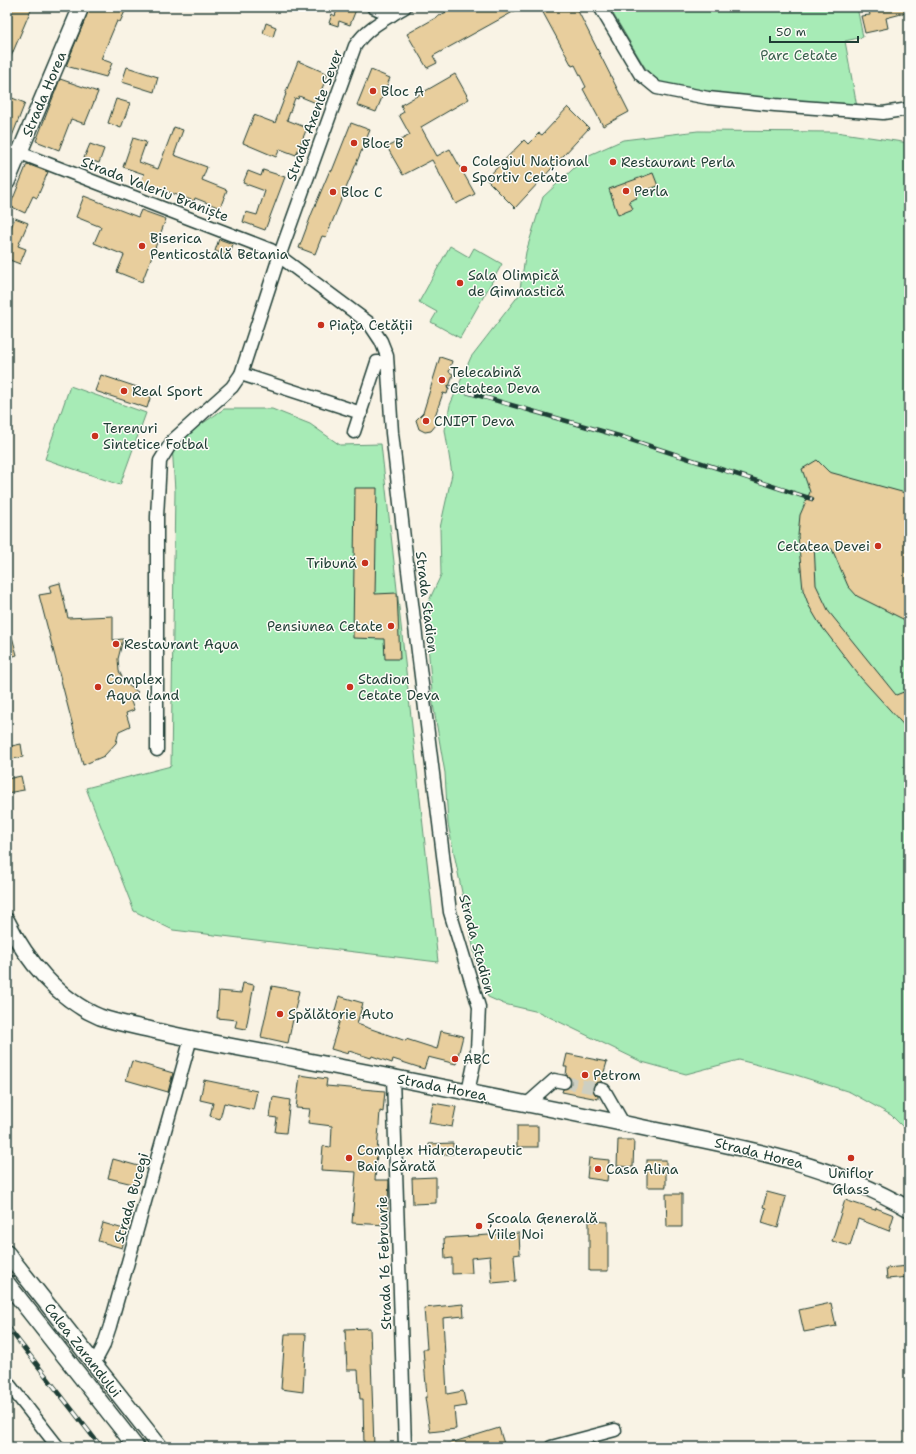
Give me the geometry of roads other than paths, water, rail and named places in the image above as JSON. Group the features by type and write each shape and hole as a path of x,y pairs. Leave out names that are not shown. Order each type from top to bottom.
{"main road":[{"name":"Strada Horea","path":"7,182 13,152 81,7"},
{"name":"Strada Horea","path":"7,921 31,960 45,977 62,993 100,1017 119,1023 190,1038 623,1123 774,1156 828,1171 864,1185 909,1209"},
{"name":"Calea Zarandului","path":"7,1253 160,1447"},
{"name":"Calea Zarandului","path":"7,1283 136,1447"}],"street":[{"path":"373,7 392,15"},
{"name":"Strada Axente Sever","path":"157,750 157,517 160,461 173,440 183,428 234,390 241,374 280,254 355,46 361,36 370,28 405,7"},
{"path":"600,7 640,74 657,88 708,98 775,106 883,113 909,109"},
{"name":"Strada Valeriu Braniște","path":"13,152 280,254"},
{"name":"Strada Stadion","path":"280,254 369,323 381,341 387,362 392,434 450,912 479,1006 477,1050 468,1092"},
{"path":"354,432 377,362 387,362"},
{"path":"241,374 361,413"},
{"name":"Strada Bucegi","path":"94,1364 103,1347 110,1326 190,1038"},
{"name":"Strada 16 Februarie","path":"393,1078 405,1447"},
{"path":"527,1104 554,1080 564,1082"},
{"path":"600,1089 604,1090 623,1123"},
{"path":"7,1382 58,1447"},
{"path":"551,1447 615,1430"}],"tunnel":[{"path":"564,1082 600,1089"}],"railway":[{"path":"449,387 619,436 812,499"},
{"path":"7,1326 101,1447"}],"place":[{"name":"Bloc A","path":"373,91"},
{"name":"Bloc B","path":"354,143"},
{"name":"Restaurant Perla","path":"613,162"},
{"name":"Colegiul Național Sportiv Cetate","path":"464,169"},
{"name":"Perla","path":"626,191"},
{"name":"Bloc C","path":"333,192"},
{"name":"Biserica Penticostală Betania","path":"142,246"},
{"name":"Sala Olimpică de Gimnastică","path":"460,283"},
{"name":"Piața Cetății","path":"321,325"},
{"name":"Telecabină Cetatea Deva","path":"442,380"},
{"name":"Real Sport","path":"124,391"},
{"name":"CNIPT Deva","path":"426,421"},
{"name":"Terenuri Sintetice Fotbal","path":"95,436"},
{"name":"Cetatea Devei","path":"878,546"},
{"name":"Tribună","path":"365,563"},
{"name":"Pensiunea Cetate","path":"391,626"},
{"name":"Restaurant Aqua","path":"116,644"},
{"name":"Complex Aqua Land","path":"98,687"},
{"name":"Stadion Cetate Deva","path":"350,687"},
{"name":"Spălătorie Auto","path":"280,1014"},
{"name":"ABC","path":"455,1059"},
{"name":"Petrom","path":"585,1075"},
{"name":"Complex Hidroterapeutic Baia Sărată","path":"349,1158"},
{"name":"Uniflor Glass","path":"851,1158"},
{"name":"Casa Alina","path":"598,1169"},
{"name":"Școala Generală Viile Noi","path":"479,1226"}],"park label":[{"name":"Parc Cetate","path":"799,55"}]}
